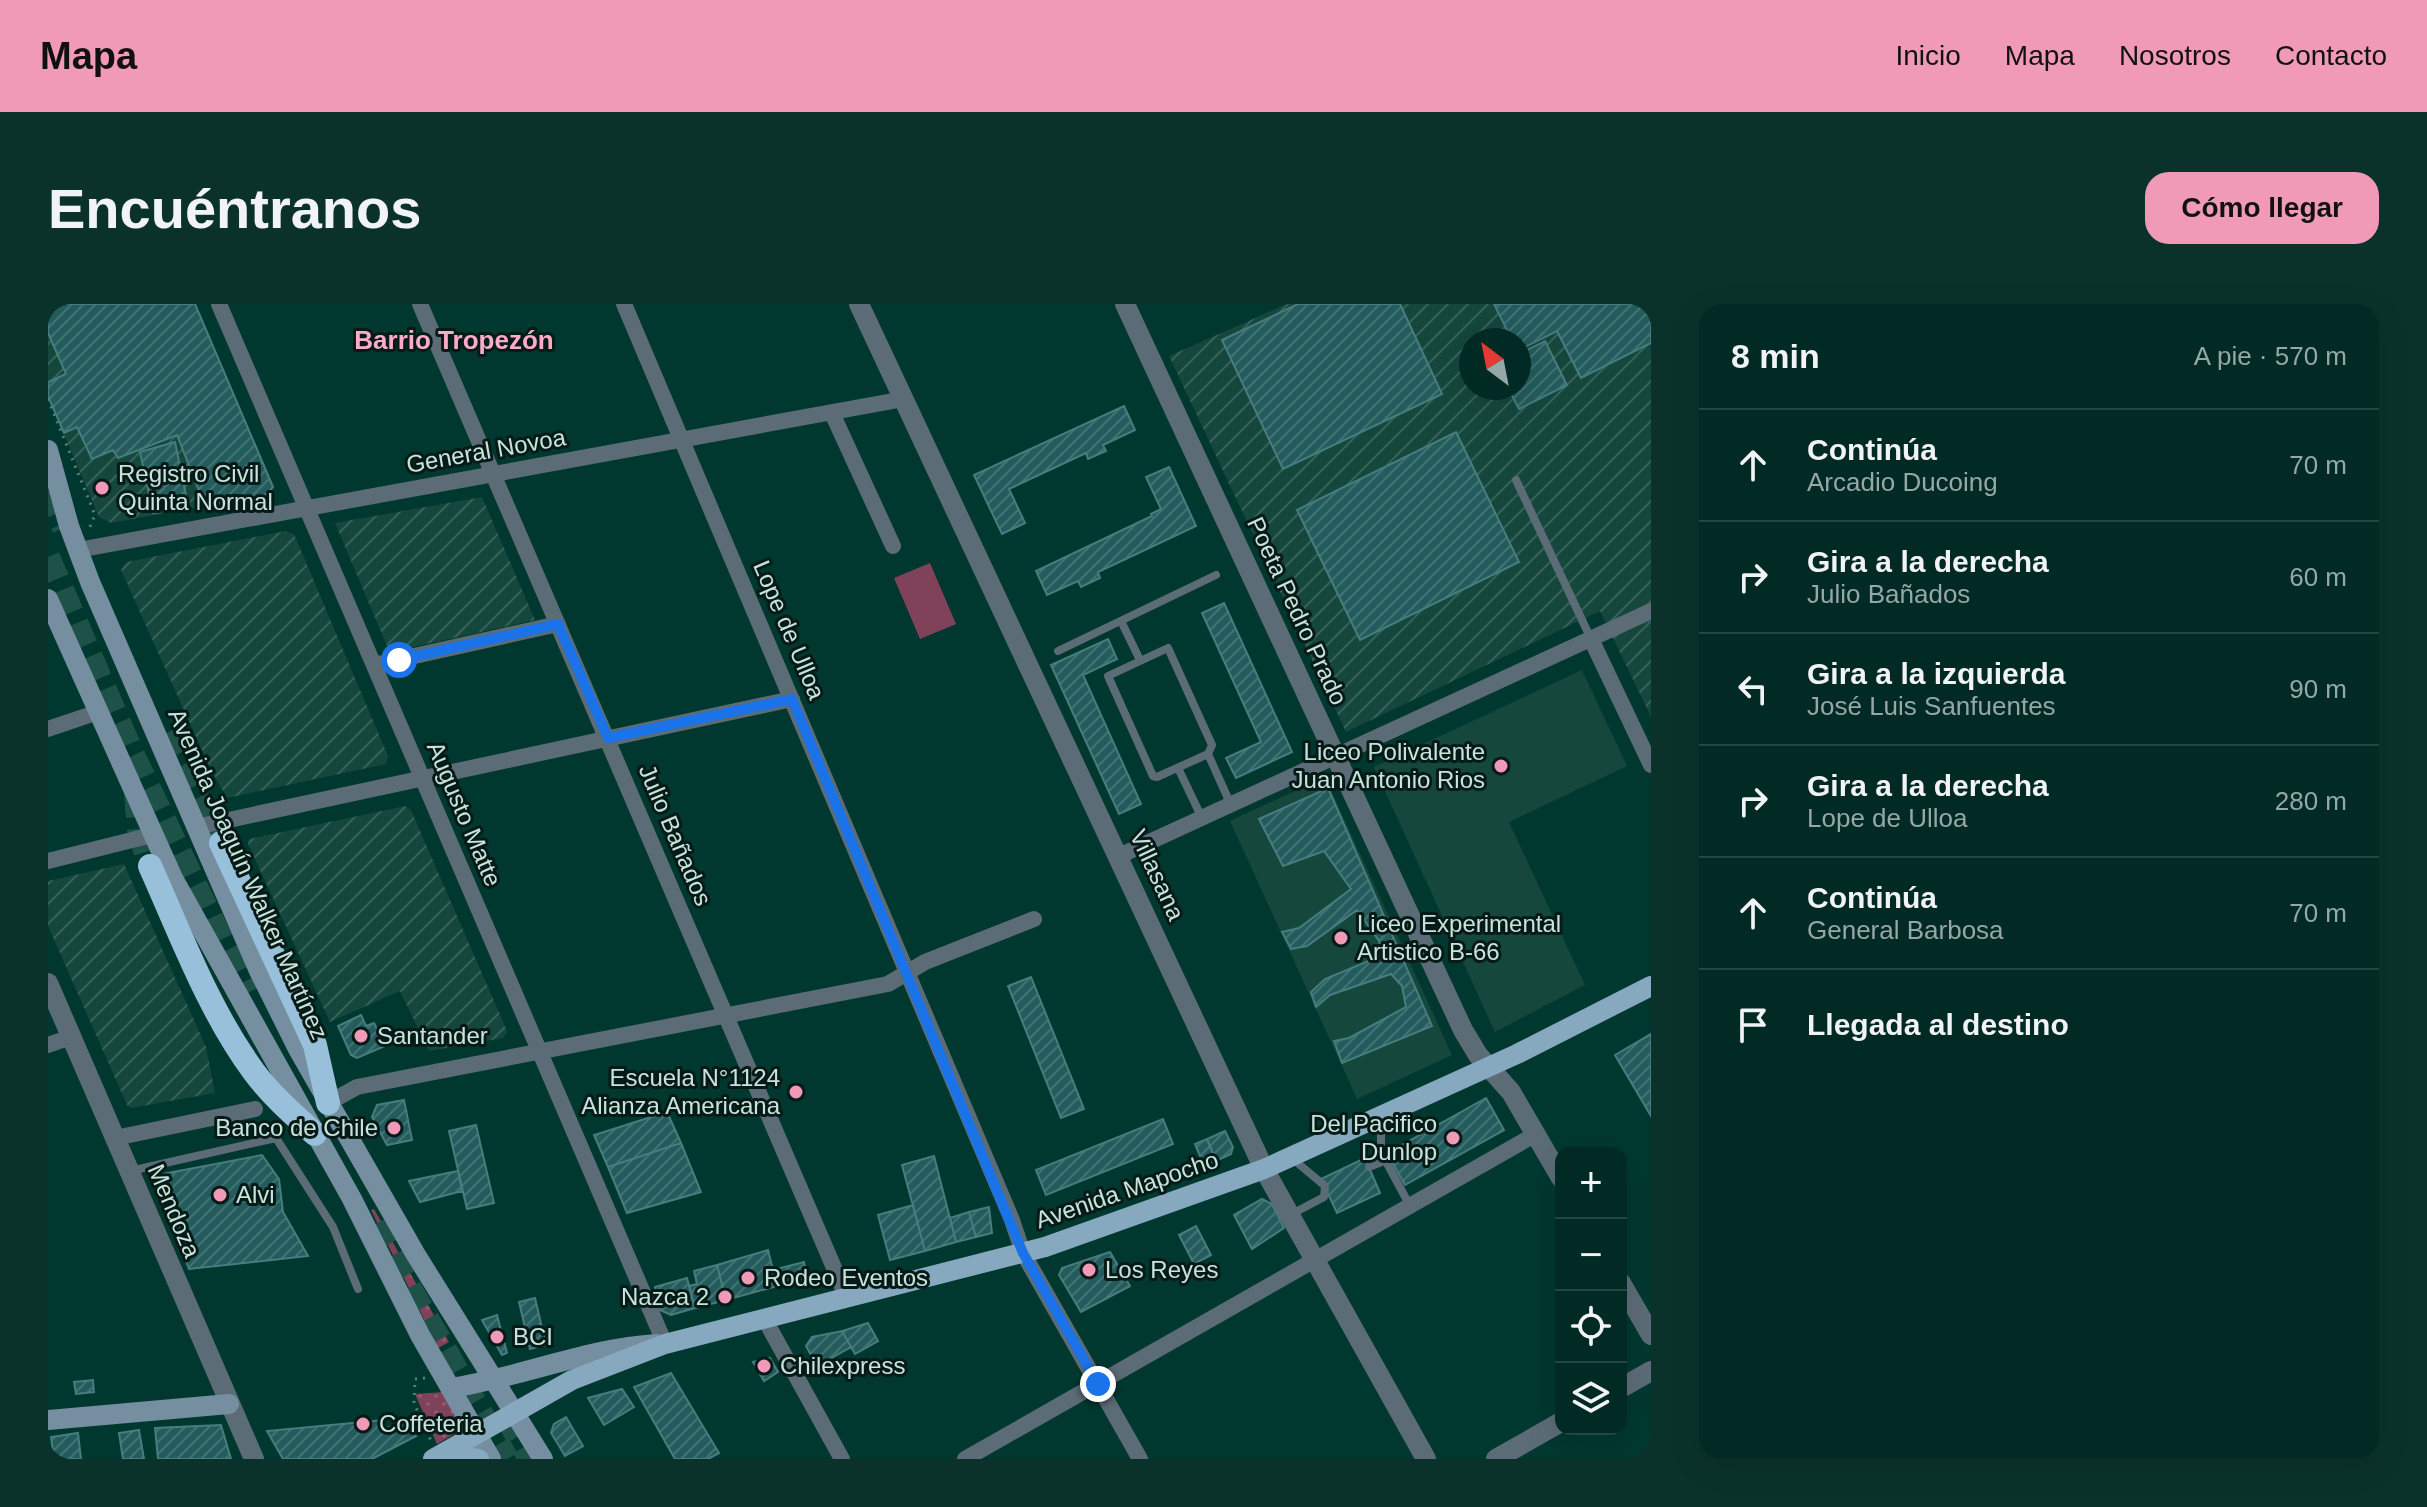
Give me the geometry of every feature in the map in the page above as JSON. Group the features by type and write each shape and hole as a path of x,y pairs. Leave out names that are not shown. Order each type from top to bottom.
{"highway":[{"path":"221,843 315,1045 328,1103"},
{"path":"150,866 214,1004 243,1057 274,1096 315,1134"}],"main road":[{"name":"Avenida Joaquín Walker Martínez","path":"48,450 196,827 259,971 328,1103 416,1255 543,1459"},
{"path":"48,599 152,835 213,955 315,1134 446,1382 491,1459"},
{"name":"Avenida Mapocho","path":"446,1382 496,1381 627,1347 665,1344 1023,1253 1264,1169 1489,1067 1651,986"},
{"path":"439,1456 572,1380 665,1344"},
{"path":"48,1420 229,1404"},
{"path":"439,1456 479,1459"}],"street":[{"name":"Augusto Matte","path":"219,304 665,1344"},
{"name":"Julio Bañados","path":"420,304 847,1298"},
{"name":"Lope de Ulloa","path":"624,304 1023,1253 1140,1459"},
{"name":"Villasana","path":"859,304 1264,1169 1426,1459"},
{"name":"Poeta Pedro Prado","path":"1125,304 1467,1038 1511,1092 1555,1167"},
{"name":"General Novoa","path":"84,548 904,399"},
{"path":"832,413 893,546"},
{"path":"1119,856 1651,611"},
{"path":"374,665 558,624"},
{"path":"1591,639 1651,765"},
{"path":"196,827 792,699"},
{"path":"48,729 98,712"},
{"path":"48,861 152,835"},
{"path":"328,1103 357,1087 888,984 925,962 1034,919"},
{"name":"Mendoza","path":"48,983 254,1459"},
{"path":"48,1045 71,1037"},
{"path":"115,1138 255,1109"},
{"path":"965,1459 1536,1134"},
{"path":"1626,1291 1651,1335"},
{"path":"764,1318 842,1459"},
{"path":"1627,1385 1651,1371"},
{"path":"1496,1459 1555,1425"}],"lane":[{"path":"1516,480 1591,639"},
{"path":"1058,651 1216,575"},
{"path":"1121,621 1139,658"},
{"path":"1168,648 1212,745 1208,754 1153,776 1108,681 1112,672 1139,658 1168,648"},
{"path":"1208,754 1231,805"},
{"path":"1178,768 1202,819"},
{"path":"1382,1117 1378,1141 1384,1161 1410,1206"},
{"path":"129,1171 276,1138 333,1227 358,1289"},
{"path":"1289,1215 1324,1197 1325,1186 1290,1157"},
{"path":"1369,1167 1384,1161"}],"path":[{"path":"48,399 95,515 84,548"},
{"path":"439,1456 414,1403 415,1379 446,1382"}],"shaded area":[{"path":"48,304 273,487 268,494 111,523 99,517 48,396"},
{"path":"1287,304 1651,304 1651,717 1600,611 1346,732 1169,356"},
{"path":"482,497 535,620 395,651 387,646 335,523"},
{"path":"286,531 294,534 388,756 386,764 227,798 210,768 121,570 126,562"},
{"path":"930,563 956,624 920,639 894,578"},
{"path":"1582,670 1627,766 1509,822 1585,985 1495,1032 1374,767"},
{"name":"Liceo Experimental Artistico B-66","path":"1325,777 1452,1055 1357,1099 1230,821"},
{"path":"405,806 411,810 507,1031 503,1038 429,1051 400,991 330,1022 248,844 249,839"},
{"path":"124,864 206,1047 215,1093 131,1108 127,1105 48,926 48,881"},
{"path":"374,1209 449,1342 438,1348 371,1210"},
{"path":"444,1392 463,1429 437,1444 415,1394"}],"building":[{"path":"48,304 195,304 273,487 268,494 205,506 177,435 118,458 113,450 92,459 77,427 64,433 48,396 48,382 66,374 48,333"},
{"path":"1298,304 1400,304 1442,394 1283,469 1222,340"},
{"path":"1494,304 1651,304 1651,343 1581,378 1557,331 1531,344 1531,328 1506,328"},
{"path":"1545,341 1567,385 1519,409 1514,400 1531,400 1531,348"},
{"path":"1124,406 1135,430 1103,445 1106,451 1088,459 1086,453 1009,489 1025,523 1002,534 974,475"},
{"path":"1456,432 1519,562 1360,640 1297,510"},
{"path":"175,442 188,505 153,513 140,452"},
{"path":"1169,467 1196,526 1098,572 1100,578 1081,587 1078,581 1047,595 1036,571 1161,509 1146,477"},
{"path":"1224,603 1292,752 1236,778 1226,758 1261,742 1202,613"},
{"path":"1108,639 1117,659 1083,675 1141,804 1119,814 1051,665"},
{"path":"1328,788 1432,1026 1342,1063 1334,1041 1349,1038 1406,1007 1402,986 1391,974 1330,995 1316,1007 1311,992 1325,979 1383,955 1379,941 1357,910 1307,946 1291,949 1282,932 1299,928 1351,889 1324,851 1283,866 1259,819"},
{"path":"1031,977 1084,1109 1061,1118 1008,986"},
{"name":"Santander","path":"361,1015 366,1026 374,1023 385,1046 357,1058 351,1055 338,1026"},
{"path":"1651,1034 1651,1116 1615,1055"},
{"name":"Del Pacifico Dunlop","path":"1486,1098 1504,1130 1405,1185 1392,1162 1407,1154 1402,1145"},
{"name":"Banco de Chile","path":"404,1100 412,1140 387,1145 372,1117 377,1105"},
{"path":"667,1112 681,1143 608,1167 594,1135"},
{"path":"1163,1119 1173,1144 1046,1195 1036,1170"},
{"path":"476,1125 494,1203 467,1209 449,1131"},
{"path":"1225,1131 1233,1147 1231,1154 1216,1161 1207,1139"},
{"path":"1207,1139 1216,1161 1204,1166 1195,1144"},
{"path":"681,1143 701,1192 627,1213 608,1167"},
{"name":"Alvi","path":"262,1155 279,1179 283,1212 308,1256 189,1269 152,1176"},
{"path":"934,1156 956,1242 925,1251 902,1165"},
{"path":"1365,1158 1380,1193 1337,1213 1321,1179"},
{"path":"458,1171 462,1191 420,1202 409,1181"},
{"path":"1262,1199 1272,1204 1284,1228 1252,1249 1234,1215"},
{"path":"913,1205 925,1251 890,1260 878,1215"},
{"path":"989,1207 992,1233 976,1237 969,1212"},
{"path":"969,1212 976,1237 956,1242 950,1218"},
{"path":"1196,1226 1211,1255 1194,1264 1179,1235"},
{"name":"Rodeo Eventos","path":"768,1250 777,1286 726,1300 717,1265"},
{"path":"1110,1252 1130,1286 1081,1312 1059,1275 1062,1268"},
{"path":"804,1262 806,1272 802,1280 777,1286 773,1270"},
{"path":"717,1265 726,1300 695,1308 689,1286 697,1284 694,1271"},
{"path":"687,1278 695,1308 671,1315 660,1310 655,1287"},
{"path":"535,1298 546,1345 530,1349 519,1302"},
{"name":"BCI","path":"497,1315 507,1353 502,1355 482,1320"},
{"path":"868,1323 878,1341 855,1354 842,1331"},
{"path":"842,1331 851,1347 817,1366 806,1346 812,1337"},
{"path":"770,1358 778,1372 764,1381 753,1362"},
{"path":"671,1373 719,1453 708,1459 675,1459 634,1387"},
{"path":"93,1380 94,1392 76,1394 74,1382"},
{"path":"622,1389 634,1407 604,1425 588,1398"},
{"path":"566,1417 583,1446 565,1456 551,1433 554,1424"},
{"path":"383,1420 386,1428 408,1423 416,1436 372,1459 283,1459 267,1431"},
{"path":"221,1425 231,1459 158,1459 155,1428"},
{"path":"139,1430 144,1459 123,1459 119,1433"},
{"path":"78,1433 81,1459 54,1459 51,1437"}],"tunnel":[{"path":"48,491 64,528"},
{"path":"48,557 133,755 247,993"},
{"path":"163,735 221,843"},
{"path":"136,793 139,830 150,866"},
{"path":"374,1225 507,1459"},
{"path":"506,1416 530,1459"}],"place":[{"name":"Registro Civil Quinta Normal","path":"102,488"},
{"name":"Liceo Polivalente Juan Antonio Rios","path":"1501,766"},
{"name":"Liceo Experimental Artistico B-66","path":"1341,938"},
{"name":"Santander","path":"361,1036"},
{"name":"Escuela N°1124 Alianza Americana","path":"796,1092"},
{"name":"Banco de Chile","path":"394,1128"},
{"name":"Del Pacifico Dunlop","path":"1453,1138"},
{"name":"Alvi","path":"220,1195"},
{"name":"Los Reyes","path":"1089,1270"},
{"name":"Rodeo Eventos","path":"748,1278"},
{"name":"Nazca 2","path":"725,1297"},
{"name":"BCI","path":"497,1337"},
{"name":"Chilexpress","path":"764,1366"},
{"name":"Coffeteria","path":"363,1424"}],"district":[{"name":"Barrio Tropezón","path":"454,340"}],"route":[{"path":"399,660 558,624 608,738 792,699 1012,1220 1023,1253 1098,1384"}]}
